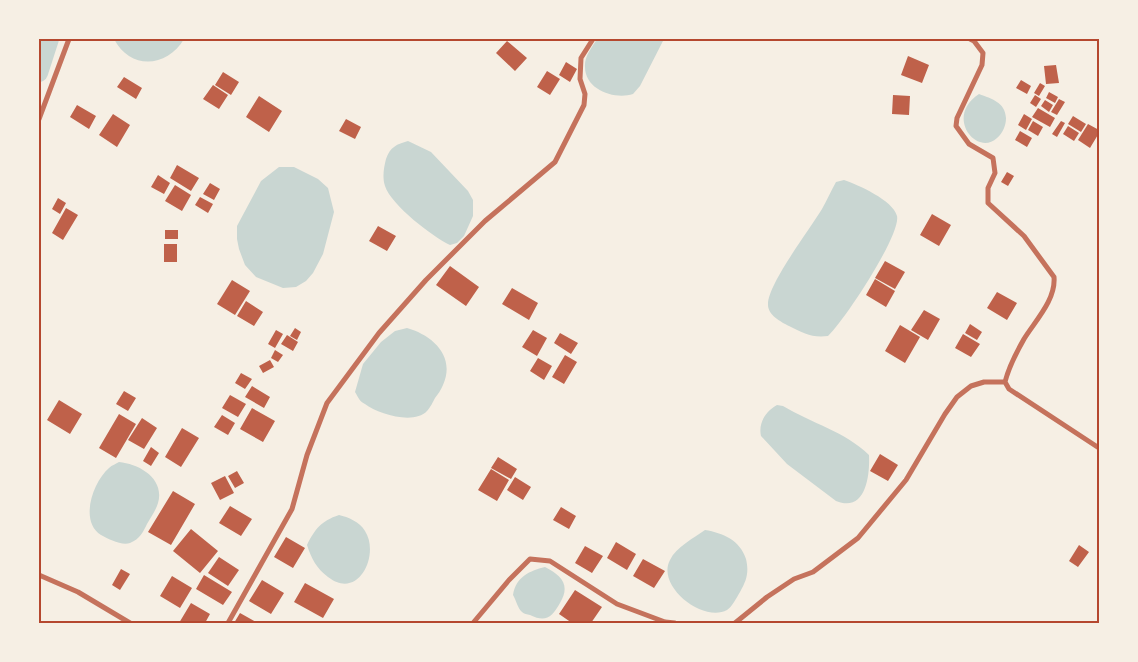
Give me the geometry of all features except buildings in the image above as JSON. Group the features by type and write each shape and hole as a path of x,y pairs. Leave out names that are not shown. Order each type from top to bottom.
{"street":[{"path":"39,119 69,39"},
{"path":"228,623 292,509 307,455 327,403 379,333 426,280 485,221 555,162 584,105 585,94 580,79 581,58 593,39"},
{"path":"970,39 983,52 982,65 957,118 956,126 969,144 993,158 995,172 988,188 988,203 1024,236 1054,277 1049,301 1023,341 1009,367 1005,382 1009,389 1099,448"},
{"path":"735,623 767,597 794,579 813,572 858,538 906,480 944,414 957,398 971,386 977,384 1005,382"},
{"path":"473,623 509,580 530,559 550,561 617,604 665,622 675,623"},
{"path":"39,575 78,592 130,623"}],"shaded area":[{"path":"114,39 184,39 177,49 168,56 159,60 149,61 129,56"},
{"path":"597,39 664,39 640,86 633,94 618,96 595,87 586,75 586,60"},
{"path":"979,94 997,102 1005,113 1005,126 997,138 989,143 973,138 967,132 964,123 964,113 969,103"},
{"path":"408,141 431,152 468,191 473,200 473,216 464,236 457,243 450,245 424,228 395,202 385,186 384,172 388,155 394,147"},
{"path":"279,167 294,167 318,179 328,188 334,212 323,254 313,273 306,281 296,287 283,288 256,277 245,265 237,239 237,226 261,181"},
{"path":"844,180 858,185 889,204 897,216 896,226 870,278 846,314 828,336 812,336 775,318 770,312 768,305 774,284 781,271 822,209 836,182"},
{"path":"407,328 433,341 439,348 444,356 446,375 441,389 427,411 421,415 405,418 371,408 359,399 355,392 363,364 381,342 395,331"},
{"path":"777,405 783,406 839,434 869,455 867,482 860,497 854,502 836,501 787,464 761,436 760,431 764,418"},
{"path":"119,462 135,466 149,474 158,487 159,494 156,508 139,537 127,544 115,542 94,529 90,511 98,482 111,466"},
{"path":"339,515 360,525 369,541 370,551 364,572 357,579 349,583 339,583 324,574 315,563 307,545 319,526"},
{"path":"705,530 724,535 735,542 743,552 747,564 746,580 736,599 727,610 717,613 695,607 684,600 670,581 667,570 670,560 676,551"},
{"path":"545,567 560,577 565,591 554,612 548,617 540,618 522,612 513,595 520,579"}],"waterway":[{"path":"39,73 50,39"}]}
